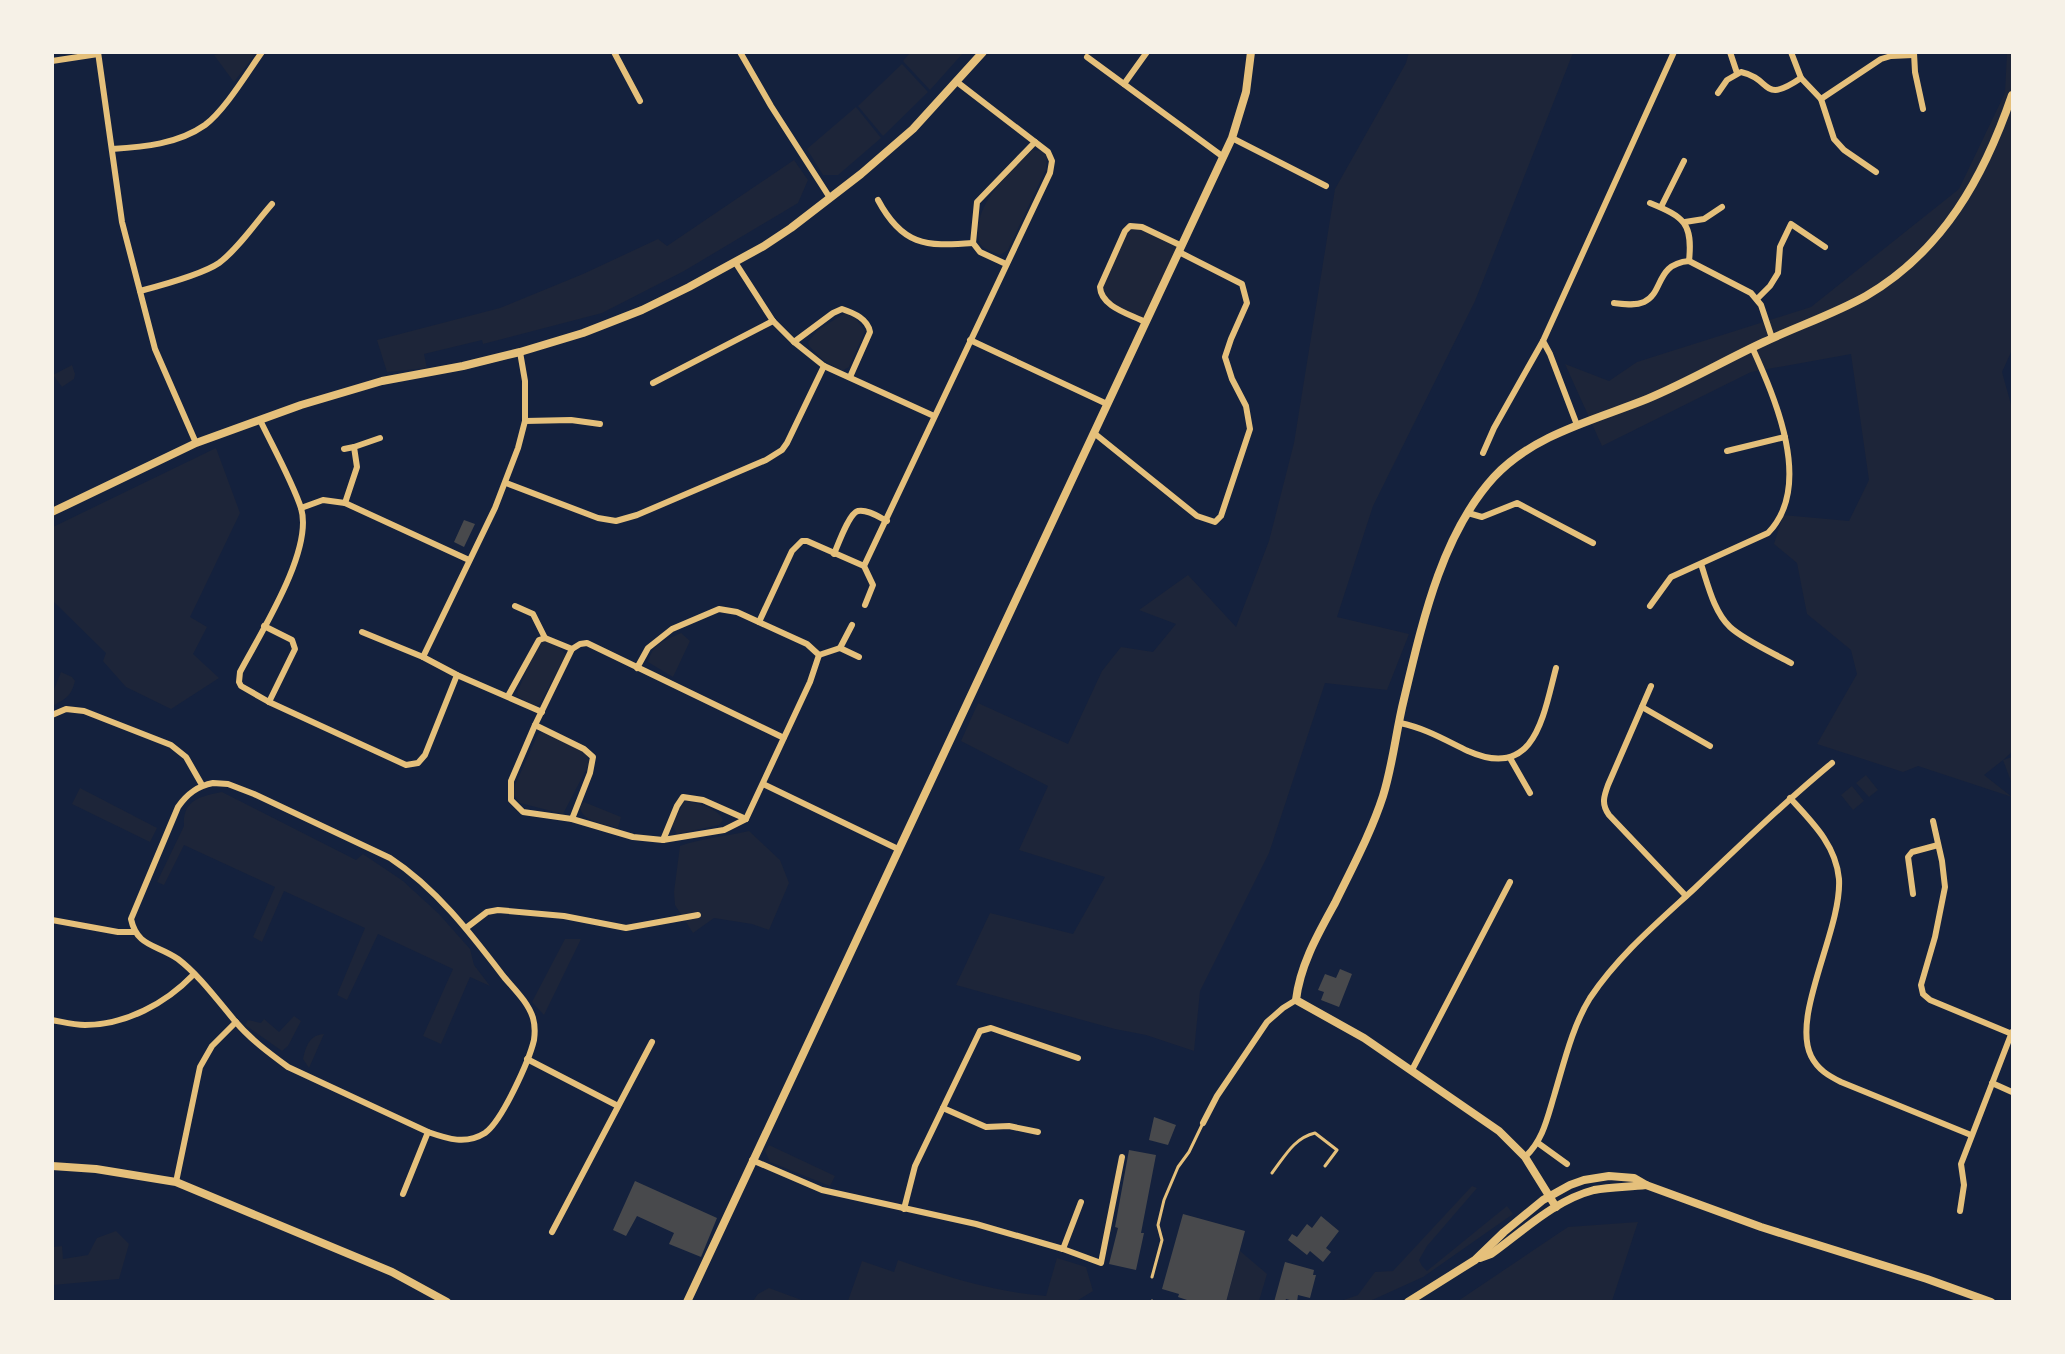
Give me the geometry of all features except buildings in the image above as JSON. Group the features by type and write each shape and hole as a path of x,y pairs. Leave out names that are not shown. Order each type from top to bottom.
{"street":[{"path":"112,149 148,147 186,136 206,124 262,52"},
{"path":"614,52 640,101"},
{"path":"740,52 788,134 830,198"},
{"path":"52,512 196,443 301,405 382,381 463,366 520,352 583,333 642,310 735,262 791,228 901,140 983,52"},
{"path":"1124,84 1147,52"},
{"path":"687,1302 1232,138 1246,92 1251,52"},
{"path":"1483,453 1543,341 1674,52"},
{"path":"1730,52 1737,73"},
{"path":"1791,52 1801,78 1821,99 1834,139 1844,150 1876,172"},
{"path":"52,61 98,53 122,222 155,349 196,443"},
{"path":"1821,99 1881,59 1914,54 1923,109"},
{"path":"1087,57 1222,156"},
{"path":"1718,93 1727,80 1737,73 1746,73 1776,91 1801,78"},
{"path":"864,566 1050,173 1052,161 1048,152 957,82"},
{"path":"1296,1000 1299,979 1310,950 1353,867 1388,779 1404,701 1443,564 1452,541 1468,513 1496,476 1534,447 1577,425 1647,399 1696,377 1752,347 1865,297 1903,270 1929,246 1957,213 1975,183 2013,95"},
{"path":"1232,138 1326,186"},
{"path":"1006,264 980,252 973,243 978,202 1035,142"},
{"path":"1660,207 1684,161"},
{"path":"878,200 887,217 906,236 917,241 950,245 973,243"},
{"path":"1650,203 1672,212 1685,222 1691,238 1689,261"},
{"path":"140,291 218,264 272,204"},
{"path":"1685,222 1704,219 1722,207"},
{"path":"1757,298 1775,280 1780,265 1780,247 1791,224 1826,247"},
{"path":"1094,433 1197,516 1215,522 1221,516 1250,429 1246,405 1232,379 1225,357 1247,303 1242,284 1135,225 1125,231 1100,287 1100,294 1108,303 1145,322"},
{"path":"1614,303 1636,304 1646,301 1667,271 1675,265 1689,261 1743,287 1757,298 1772,338"},
{"path":"735,262 772,321 824,366 934,416"},
{"path":"794,342 842,309 859,317 869,327 870,332 850,377"},
{"path":"653,383 772,321"},
{"path":"970,340 1107,404"},
{"path":"1543,341 1577,425"},
{"path":"1650,606 1671,577 1761,538 1775,526 1787,505 1790,479 1785,437 1766,378 1752,347"},
{"path":"423,657 506,483 518,448 525,421 525,381 520,352"},
{"path":"506,483 598,518 616,521 636,515 766,460 782,450 794,432 824,366"},
{"path":"260,420 301,508 304,527 301,545 286,582 240,672 241,686 269,702 406,765 418,763 425,755 457,675"},
{"path":"525,421 571,420 600,424"},
{"path":"1727,451 1785,437"},
{"path":"344,449 380,438"},
{"path":"345,503 357,467 354,447"},
{"path":"301,508 323,500 345,503 469,560"},
{"path":"1468,513 1482,517 1517,503 1593,543"},
{"path":"834,554 852,515 859,511 866,512 887,521"},
{"path":"759,622 797,544 807,541 864,566 873,585 865,605"},
{"path":"1701,564 1720,612 1731,629 1791,663"},
{"path":"515,606 533,614 545,638 572,649"},
{"path":"637,668 648,648 672,629 719,609 737,612 807,644 819,655"},
{"path":"840,648 852,625"},
{"path":"264,626 292,640 295,649 269,702"},
{"path":"362,632 423,657 457,675 542,712"},
{"path":"508,696 536,643 545,638"},
{"path":"784,738 587,643 580,644 572,649 535,725 511,781 511,800 523,812 572,819 633,837 663,840 724,830 746,819 763,784 810,682 819,655"},
{"path":"819,655 840,648 859,657"},
{"path":"1400,723 1423,729 1483,756 1510,758 1522,752 1530,744 1541,720 1556,669"},
{"path":"1651,686 1608,785 1603,805 1609,815 1686,896"},
{"path":"1642,707 1710,746"},
{"path":"52,715 66,709 84,711 171,745 186,757 202,785"},
{"path":"535,725 584,748 593,757 590,773 572,819"},
{"path":"1510,758 1530,793"},
{"path":"1525,1156 1538,1143 1575,1029 1589,1000 1620,958 1790,798 1832,763"},
{"path":"228,784 254,794 390,858 408,870 430,890 466,928 527,1006 532,1017 534,1039 527,1059 495,1123 485,1133 469,1140 450,1140 428,1132 288,1066 269,1053 236,1022 179,960 161,948 143,941 134,932 131,919 178,807 187,795 202,785 228,784"},
{"path":"763,784 898,849"},
{"path":"663,840 683,797 703,800 746,819"},
{"path":"1790,798 1822,834 1833,855 1839,878 1837,909 1806,1021 1806,1040 1812,1059 1825,1074 1841,1082 1971,1135"},
{"path":"1933,821 1942,861 1944,894 1935,938 1921,985 1923,994 1930,1000 2012,1033 1961,1164 1964,1185 1960,1211"},
{"path":"1914,894 1908,857 1911,852 1938,845"},
{"path":"1412,1070 1509,882"},
{"path":"466,928 487,912 498,910 564,916 626,928 698,915"},
{"path":"52,921 118,932 134,932"},
{"path":"52,1020 82,1025 119,1021 167,998 193,975"},
{"path":"1296,1000 1340,1023 1493,1126 1525,1156 1556,1207"},
{"path":"1203,1123 1217,1096 1268,1022 1296,1000"},
{"path":"176,1182 200,1067 212,1046 236,1022"},
{"path":"904,1209 915,1166 980,1031 991,1028 1078,1058"},
{"path":"552,1232 652,1042"},
{"path":"527,1059 618,1106"},
{"path":"1992,1083 2013,1092"},
{"path":"943,1108 986,1127 1009,1126 1038,1132"},
{"path":"403,1194 428,1132"},
{"path":"1538,1143 1567,1164"},
{"path":"752,1160 822,1190 976,1224 1063,1249 1101,1263 1122,1157"},
{"path":"52,1166 96,1169 176,1182 392,1272 447,1302"},
{"path":"1476,1260 1504,1232 1550,1196 1570,1185 1595,1178 1634,1178 1646,1185 1761,1227 1936,1282 1991,1302"},
{"path":"1408,1302 1476,1260 1491,1254 1556,1207 1573,1198 1596,1190 1646,1185"},
{"path":"1063,1249 1081,1202"}],"lane":[{"path":"1152,1277 1162,1240 1158,1225 1164,1200 1178,1167 1189,1152 1203,1123"},
{"path":"1272,1173 1294,1143 1305,1135 1315,1133 1337,1150 1325,1166"}],"shaded area":[{"path":"1409,52 1573,53 1475,301 1373,506 1337,617 1409,634 1387,690 1325,683 1269,853 1200,991 1194,1051 1146,1035 1115,1029 956,985 990,913 1073,934 1105,877 1019,850 1048,786 961,741 978,703 1068,744 1102,671 1121,647 1153,652 1176,624 1139,610 1188,575 1236,627 1269,541 1294,443 1335,189 1406,63"},
{"path":"256,53 234,82 214,55"},
{"path":"910,53 963,53 930,90 903,61"},
{"path":"2007,53 2012,53 2012,350 2002,372 2012,408 2012,752 1984,775 2012,797 1918,766 1903,772 1817,744 1857,674 1851,650 1807,614 1797,563 1774,544 1783,515 1849,521 1869,480 1851,354 1751,372 1602,446 1565,364 1609,381 1637,362 1811,307 1959,189 2005,93"},
{"path":"902,64 928,92 883,136 858,106"},
{"path":"856,107 881,138 838,175 823,175 807,149"},
{"path":"1032,150 1042,151 1047,157 1046,169 1008,250 1000,255 980,244 978,230 980,218 990,196"},
{"path":"794,160 808,180 798,203 684,271 602,313 483,344 482,340 424,354 427,368 387,372 377,340 500,308 583,274 658,239 667,246"},
{"path":"1135,225 1182,246 1145,322 1108,303 1100,294 1125,231"},
{"path":"845,313 855,318 865,331 849,367 842,371 823,360 808,342 818,330"},
{"path":"72,365 74,379 62,387 53,375"},
{"path":"216,448 240,513 190,617 207,627 193,654 219,678 171,709 126,687 103,661 106,653 53,601 53,527"},
{"path":"681,633 690,641 673,677 648,662 656,647"},
{"path":"541,641 556,645 566,655 539,705 534,706 519,697 517,693"},
{"path":"61,672 75,681 72,691 53,706 53,692"},
{"path":"543,732 582,749 590,762 563,814 520,803 514,795 515,785 538,734"},
{"path":"2012,757 2012,784 2003,760"},
{"path":"1866,775 1878,790 1869,797 1856,783"},
{"path":"1852,786 1864,801 1853,810 1841,795"},
{"path":"80,788 157,828 150,842 72,804"},
{"path":"222,792 356,860 363,854 403,881 439,914 470,949 474,965 490,986 470,977 441,1044 423,1036 453,969 378,934 347,1000 337,995 365,928 284,891 262,942 253,937 275,887 184,845 164,885 157,882 184,826 186,810 200,798"},
{"path":"584,802 621,817 618,828 594,822 585,816 580,806"},
{"path":"684,802 713,810 723,820 719,825 677,834 672,825"},
{"path":"749,831 780,860 789,883 769,930 752,924 714,918 693,933 675,905 674,892 680,846"},
{"path":"565,939 581,939 544,1015 532,1002"},
{"path":"294,1016 301,1021 288,1046 282,1051 245,1025 248,1020 261,1023 264,1019 279,1032"},
{"path":"324,1034 309,1068 303,1059 307,1045 315,1036"},
{"path":"769,1145 835,1176 830,1186 770,1162 765,1151"},
{"path":"1472,1186 1477,1188 1427,1246 1419,1260 1427,1271 1507,1206 1513,1214 1423,1277 1370,1301 1341,1301 1358,1295 1375,1272 1393,1271"},
{"path":"1638,1222 1612,1301 1458,1301 1568,1227"},
{"path":"116,1231 129,1244 119,1279 53,1285 53,1247 62,1246 63,1259 88,1255 97,1238"},
{"path":"1240,1251 1267,1274 1259,1301 1226,1302"},
{"path":"1057,1258 1086,1267 1093,1291 1075,1302 848,1301 862,1261 894,1272 898,1260 971,1283 1046,1296"},
{"path":"769,1288 804,1301 753,1301 758,1294"}]}
